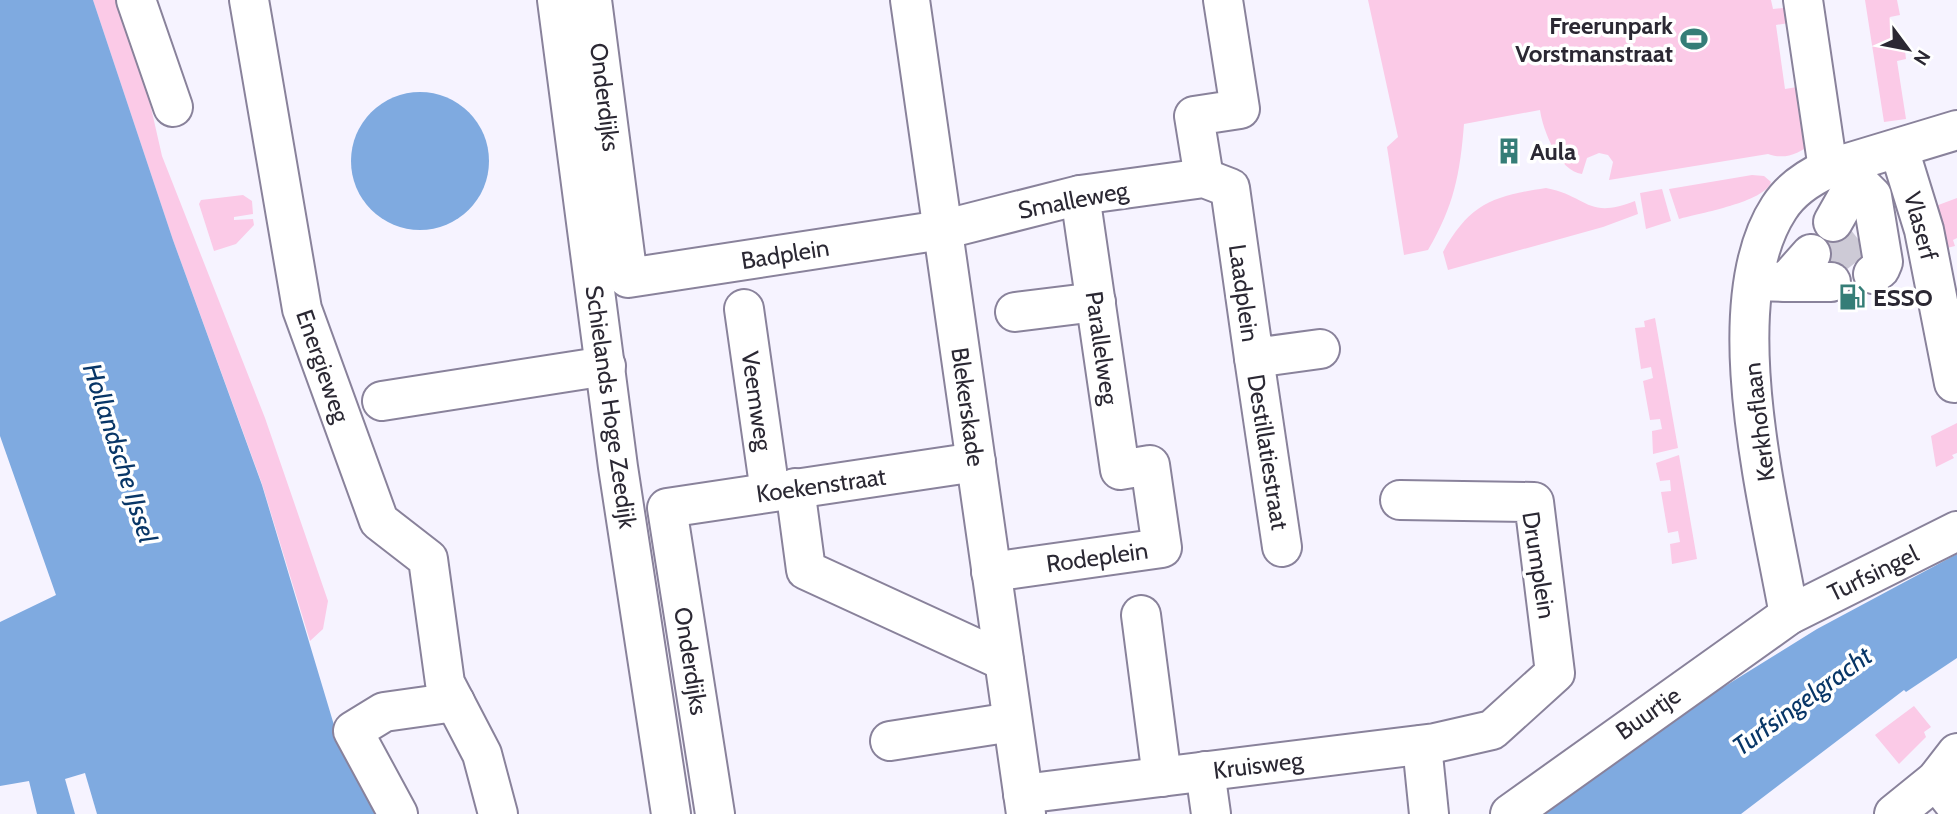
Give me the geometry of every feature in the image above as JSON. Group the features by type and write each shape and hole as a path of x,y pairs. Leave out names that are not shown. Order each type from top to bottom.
{"street":[{"path":"136,0 173,107"},
{"name":"Energieweg","path":"250,0 302,309 379,521 428,559 445,683 482,754 498,814"},
{"name":"Schielands Hoge Zeedijk","path":"557,0 606,366 671,814"},
{"name":"Onderdijks","path":"592,0 628,278"},
{"name":"Blekerskade","path":"910,0 1024,804"},
{"path":"1204,178 1194,116 1240,109 1223,0"},
{"path":"1803,0 1843,169 1858,220 1883,262 1880,269 1873,274"},
{"name":"Kerkhoflaan","path":"1789,615 1759,444 1750,370 1750,309 1770,282 1768,229 1779,207 1794,189 1843,169 1957,130"},
{"name":"Vlaserf","path":"1899,149 1948,300 1954,383"},
{"name":"Smalleweg","path":"942,229 1080,195 1204,178"},
{"name":"Laadplein","path":"1204,178 1230,188 1254,358 1320,349"},
{"name":"Parallelweg","path":"1080,195 1120,470 1150,466"},
{"name":"Badplein","path":"628,278 942,229"},
{"path":"1770,282 1823,266"},
{"path":"1015,312 1096,302"},
{"name":"Veemweg","path":"744,309 782,490 806,570 1004,661"},
{"name":"Destillatiestraat","path":"1254,358 1282,547"},
{"path":"382,401 606,366"},
{"name":"Koekenstraat","path":"667,508 976,462"},
{"name":"Rodeplein","path":"991,572 1162,548 1150,466"},
{"name":"Drumplein","path":"1400,500 1534,502 1555,674 1492,730"},
{"name":"Onderdijks","path":"667,508 715,814"},
{"name":"Turfsingel","path":"1789,615 1957,531"},
{"path":"1141,615 1162,777"},
{"name":"Buurtje","path":"1510,814 1789,615"},
{"path":"398,814 353,731 384,712 454,702"},
{"path":"890,741 1013,722"},
{"name":"Kruisweg","path":"1024,804 1162,777 1422,745 1492,730"},
{"path":"1422,745 1429,814"},
{"path":"1205,772 1211,814"},
{"path":"1894,814 1950,780"}],"shaded area":[{"path":"93,0 121,0 137,46 162,156 265,418 328,601 323,629 310,641 262,484 173,240"},
{"path":"1368,0 1771,0 1773,9 1794,7 1795,22 1776,25 1785,89 1803,86 1813,143 1786,156 1768,154 1609,180 1613,162 1608,155 1599,153 1587,158 1582,174 1566,166 1549,139 1540,110 1464,124 1458,174 1444,219 1428,250 1404,255 1387,147 1398,137"},
{"path":"1865,0 1897,0 1900,15 1890,17 1894,43 1904,42 1906,59 1897,61 1906,119 1884,122"},
{"path":"1752,175 1764,176 1771,182 1766,189 1745,201 1679,219 1669,189"},
{"path":"1546,188 1597,207 1607,208 1635,201 1638,214 1603,227 1448,270 1443,252 1463,222 1474,212 1512,194"},
{"path":"1662,189 1671,221 1646,229 1640,193"},
{"path":"243,195 252,201 253,214 234,217 234,220 253,219 254,225 236,244 214,251 199,204 201,200"},
{"path":"1957,198 1957,238 1953,240 1955,246 1947,248 1933,207"},
{"path":"1655,318 1678,448 1653,454 1652,431 1662,429 1660,419 1650,420 1643,381 1653,378 1651,367 1641,369 1635,328 1645,327 1644,321"},
{"path":"1957,423 1957,453 1952,455 1954,458 1936,467 1931,436"},
{"path":"1679,455 1697,559 1672,564 1670,544 1680,542 1678,531 1668,533 1661,492 1671,491 1670,480 1660,481 1656,463"},
{"path":"1914,706 1931,727 1924,732 1926,737 1899,764 1875,735"}],"water":[{"name":"Hollandsche IJssel","path":"0,0 93,0 173,240 262,485 334,725 380,814 37,814 29,781 0,786 0,622 56,595 0,436"},
{"path":"420,92 447,97 469,112 484,134 489,161 484,188 469,210 447,225 420,230 393,225 371,210 356,188 351,161 356,134 371,112 393,97"},
{"name":"Turfsingelgracht","path":"1957,554 1957,658 1906,692 1904,690 1741,814 1539,814 1701,701 1817,629"}],"pier":[{"path":"85,773 97,814 75,814 65,779"}],"tunnel":[{"path":"1827,261 1866,230"}],"place":[{"name":"Freerunpark Vorstmanstraat","path":"1694,39"},
{"name":"Aula","path":"1509,151"},
{"name":"ESSO","path":"1852,297"}]}
